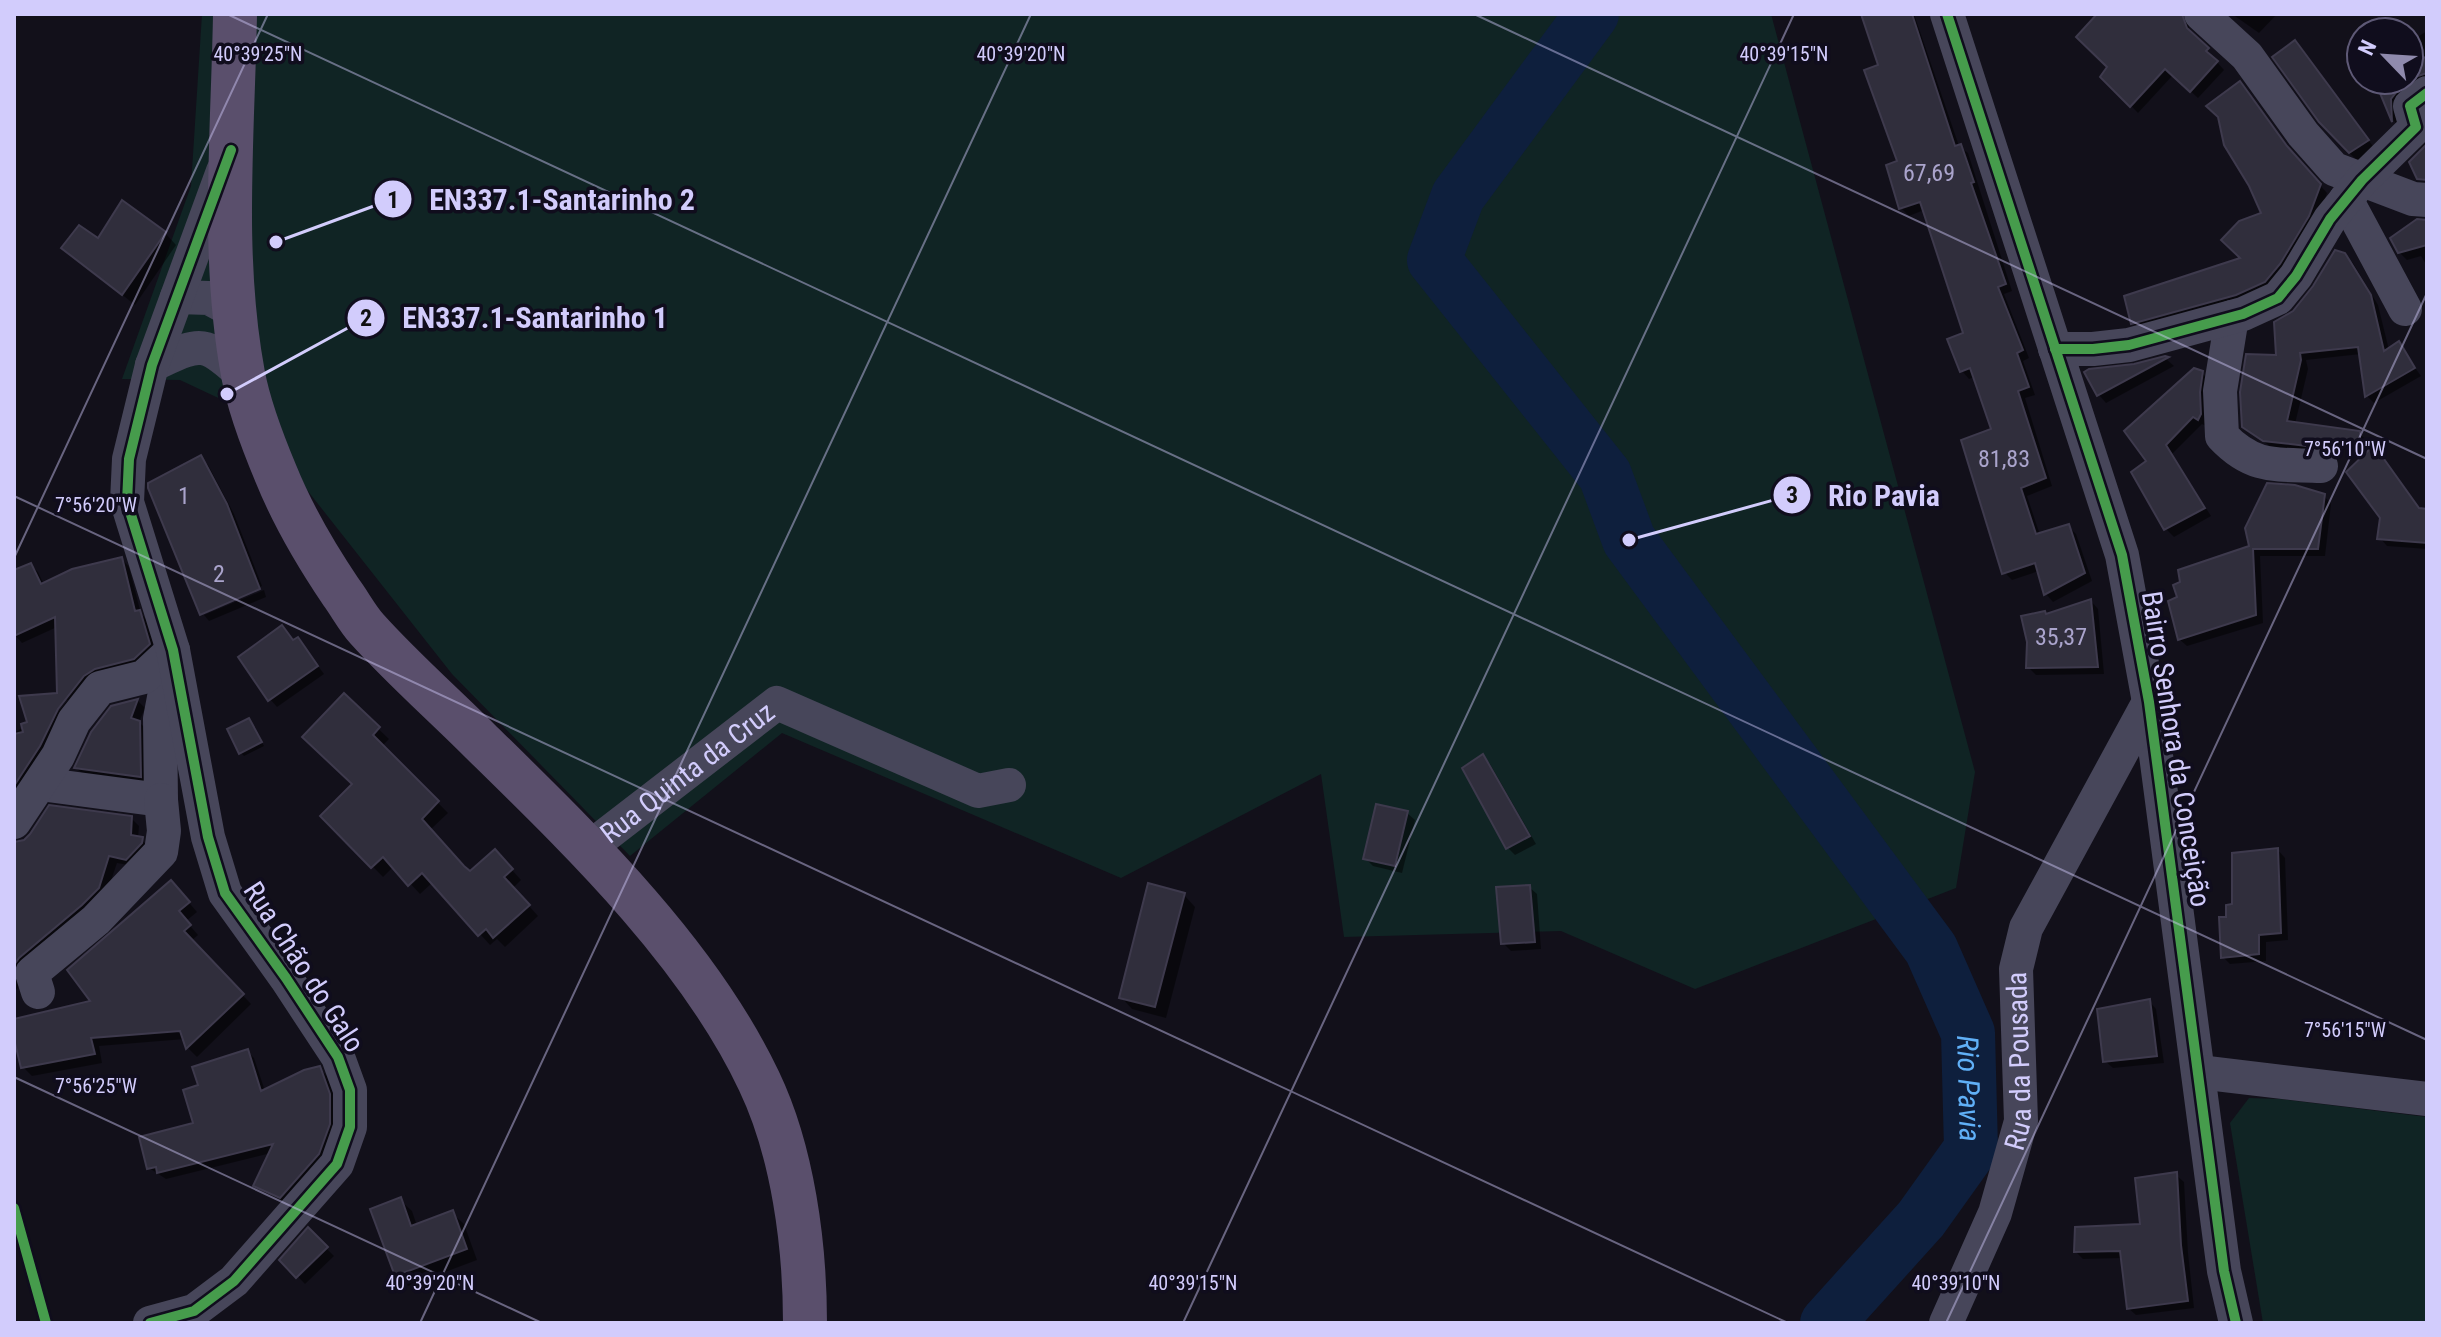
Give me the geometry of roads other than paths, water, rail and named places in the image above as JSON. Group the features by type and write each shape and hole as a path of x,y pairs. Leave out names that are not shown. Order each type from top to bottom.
{"main road":[{"path":"235,14 231,150 235,312 243,376 276,474 316,554 365,627 589,848 663,934 717,1007 761,1083 787,1161 805,1265 805,1323"}],"street":[{"name":"Bairro Senhora da Conceição","path":"1947,14 2122,555 2149,702 2224,1271 2236,1323"},
{"path":"2201,14 2247,56 2303,134 2354,190 2405,309"},
{"path":"2055,349 2129,345 2232,317 2278,298 2354,190 2416,127 2410,106 2427,93"},
{"name":"Rua Chão do Galo","path":"150,1323 194,1311 234,1281 337,1164 350,1127 350,1090 338,1057 225,893 208,837 173,650 127,502 129,459 152,365 231,150"},
{"path":"2354,190 2422,196"},
{"path":"177,297 209,298 235,312"},
{"path":"152,365 188,334 235,312"},
{"path":"2232,317 2220,391 2222,436 2235,450 2260,463 2321,466"},
{"path":"152,365 192,347 218,352 243,376"},
{"path":"14,822 58,756 74,721 100,688 144,677 173,650"},
{"path":"38,992 32,973 96,920 161,852 164,831 160,719 173,650"},
{"name":"Rua da Pousada","path":"1946,1323 1995,1213 2021,1121 2016,969 2026,928 2149,702"},
{"name":"Rua Quinta da Cruz","path":"589,848 777,703 978,791 1009,785"},
{"path":"40,784 161,800"},
{"path":"2092,804 2128,789 2158,784"},
{"path":"2199,1072 2427,1099"}],"waterway":[{"name":"Rio Pavia","path":"1592,14 1458,196 1434,260 1605,475 1629,540 1931,949 1968,1033 1971,1149 1921,1219 1827,1323"}],"place":[{"name":"EN337.1-Santarinho 2","path":"276,242"},
{"name":"EN337.1-Santarinho 1","path":"227,394"},
{"name":"Rio Pavia","path":"1629,540"}]}
